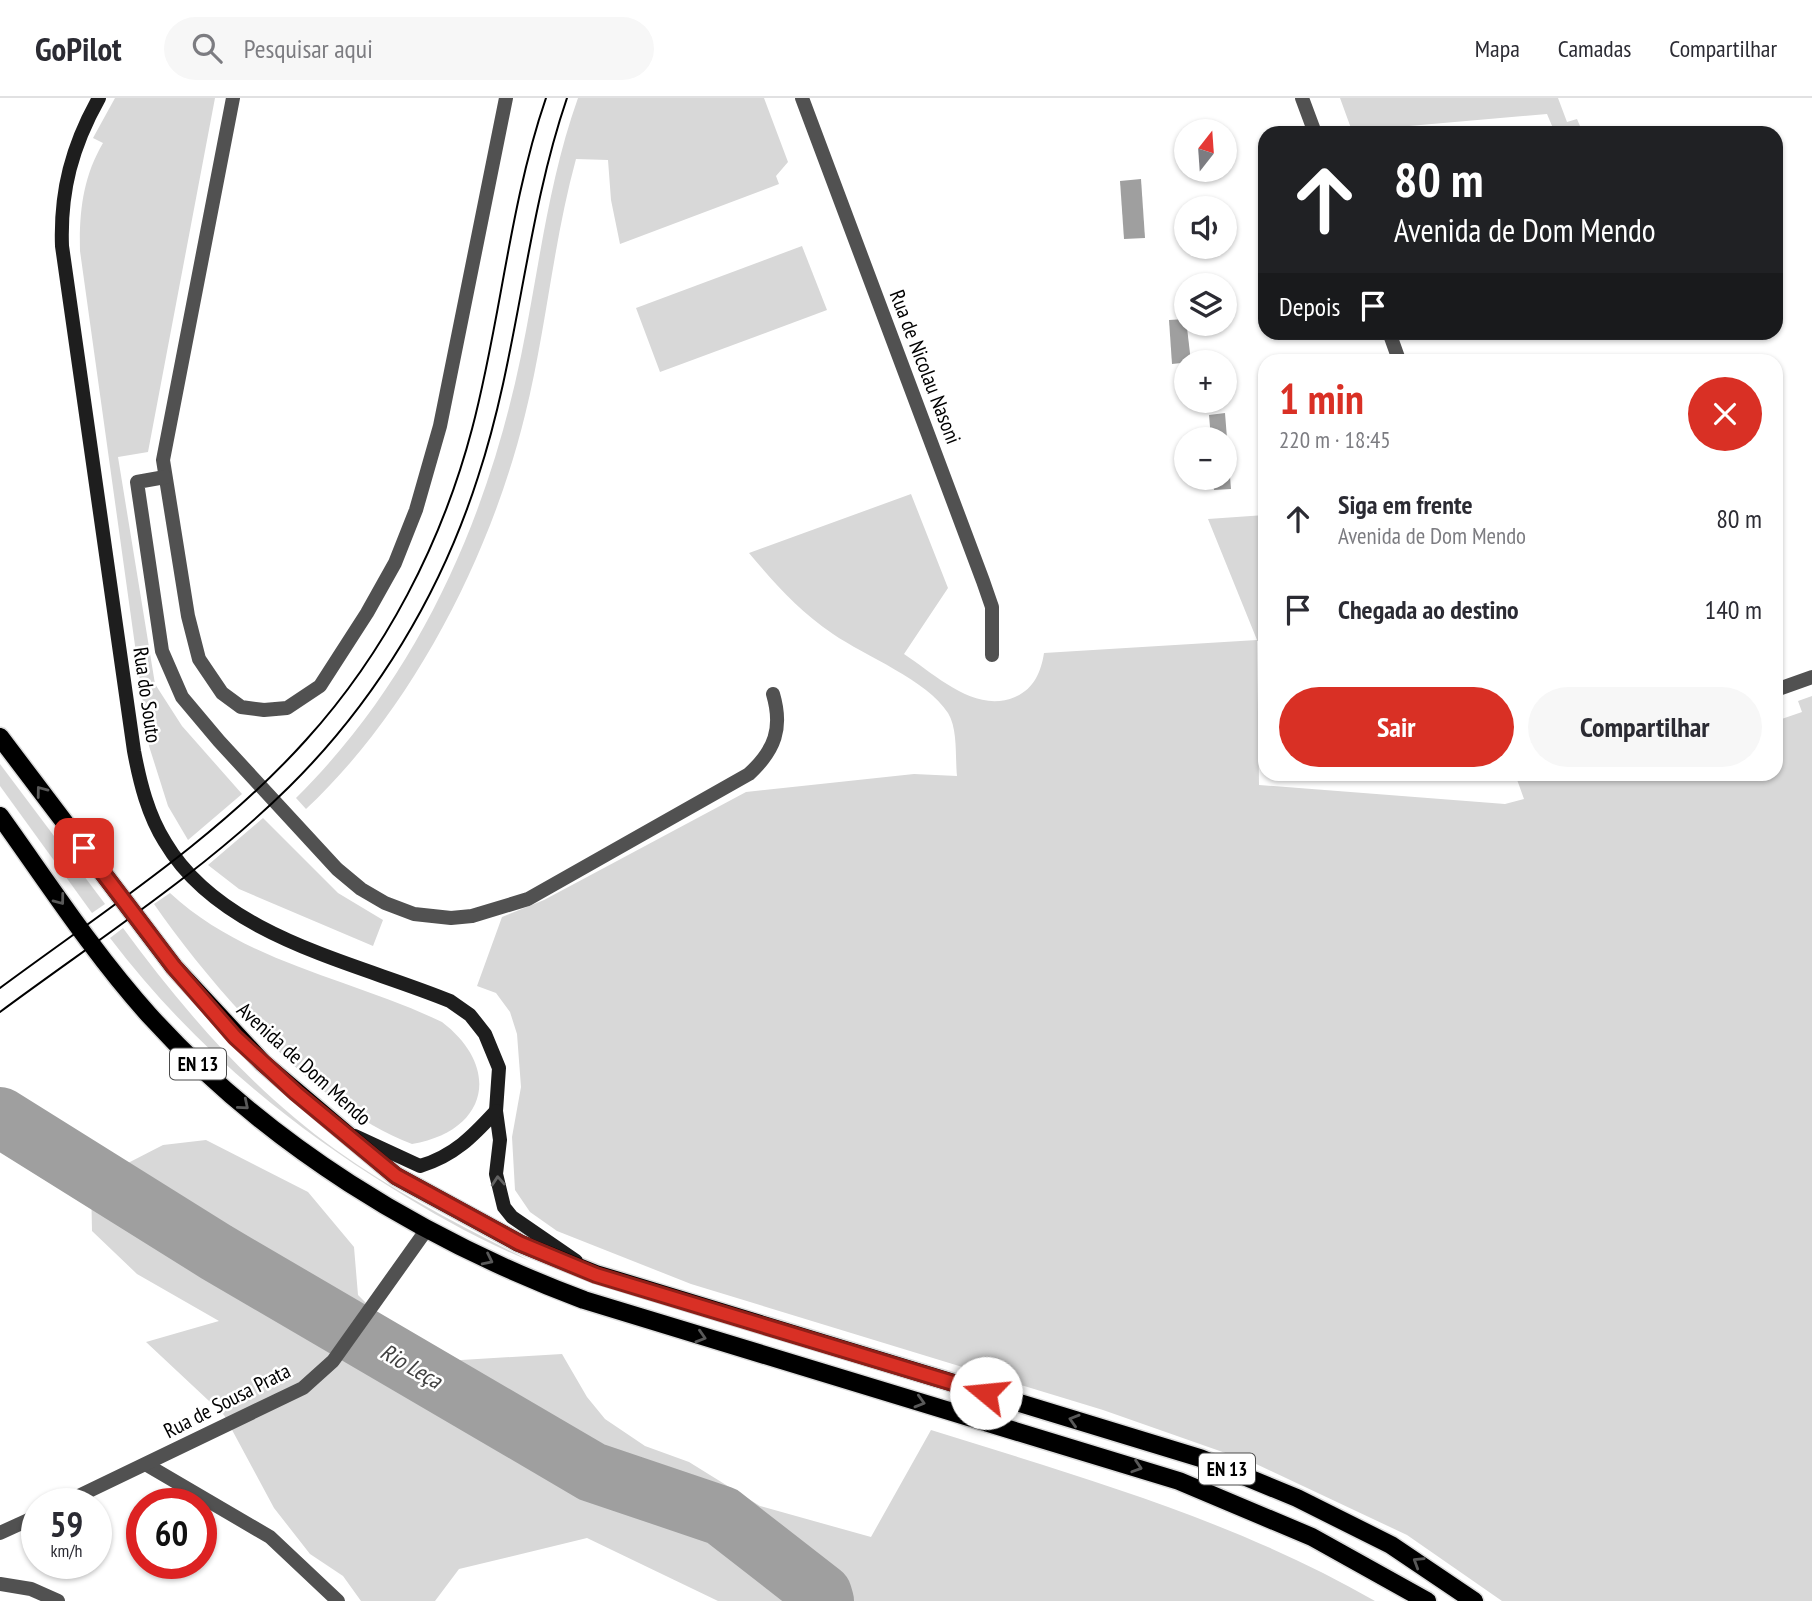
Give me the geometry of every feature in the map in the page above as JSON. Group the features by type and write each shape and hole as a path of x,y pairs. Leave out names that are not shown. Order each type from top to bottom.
{"main road":[{"name":"Avenida de Dom Mendo","path":"0,737 153,940 203,1001 263,1063 396,1176 453,1210 519,1243 596,1275"},
{"name":"EN 13","path":"0,816 131,994 195,1061 241,1103 321,1164 427,1229 542,1285 627,1315 1179,1481 1312,1537 1378,1571 1427,1601"},
{"name":"EN 13","path":"596,1275 1199,1458 1297,1497 1391,1545 1474,1601"}],"street":[{"name":"Rua do Souto","path":"99,98 79,136 68,166 61,216 62,246 134,751 151,815 182,867 227,908 282,936 450,1001 470,1015 485,1034 499,1068 496,1111 500,1140 496,1174 504,1207 512,1217 596,1275"},
{"path":"233,98 163,460 188,616 199,659 222,693 241,707 264,710 287,708 320,686 389,573 416,510 440,426 506,98"},
{"name":"Rua de Nicolau Nasoni","path":"802,98 992,607 992,655"},
{"path":"1302,98 1312,126"},
{"path":"165,477 137,482 162,651 182,697 337,869 385,903 414,914 451,918 472,916 528,899 749,774 765,760 774,745 779,725 773,694"},
{"path":"1783,687 1812,677"},
{"path":"346,1132 421,1166 445,1159 471,1138 496,1111"},
{"name":"Rua de Sousa Prata","path":"97,1488 275,1404 303,1388 333,1362 427,1229"},
{"path":"147,1465 270,1537 338,1601"},
{"path":"0,1533 21,1523"},
{"path":"0,1584 30,1589 58,1601"}],"shaded area":[{"path":"115,98 215,98 148,452 118,457 155,684 182,726 242,794 188,840 168,806 149,746 80,251 84,195 91,169 103,143 93,138"},
{"path":"578,98 764,98 788,162 776,176 779,184 620,244 611,200 608,160 576,159 561,223 525,415 510,468 469,575 413,678 380,725 306,809 296,798 339,751 377,702 411,649 441,594 467,537 489,478 507,417 559,162"},
{"path":"1340,98 1558,98 1567,122 1577,119 1580,126 1552,126 1547,114 1409,126 1350,126"},
{"path":"1141,179 1145,238 1124,239 1120,181"},
{"path":"802,246 827,310 660,372 636,308"},
{"path":"1169,320 1174,320 1174,336 1188,336 1190,350 1174,350 1172,364"},
{"path":"1225,413 1226,427 1210,427 1209,415"},
{"path":"911,494 948,588 904,654 956,690 985,700 1000,701 1022,694 1032,685 1039,673 1044,653 1257,640 1208,519 1258,515 1259,785 1505,804 1524,799 1518,781 1783,781 1783,719 1802,712 1798,701 1812,696 1812,1601 1502,1601 1407,1535 1254,1463 1103,1410 691,1284 557,1231 530,1212 515,1190 512,1137 521,1087 517,1034 510,1012 496,993 477,986 502,917 544,900 746,792 914,774 957,776 953,727 948,713 938,701 911,679 820,625 788,597 749,553"},
{"path":"0,764 105,904 92,913 0,786"},
{"path":"263,818 338,893 383,920 373,946 239,889 208,865"},
{"path":"170,893 200,917 232,937 300,968 442,1022 461,1040 473,1059 479,1077 478,1095 471,1112 457,1126 438,1137 412,1144 376,1127 340,1104 269,1042 205,971 154,904"},
{"path":"123,928 170,989 221,1048 305,1127 359,1166 407,1195 530,1261 476,1236 407,1197 350,1161 274,1105 204,1044 140,975 110,938"},
{"path":"206,1140 308,1192 354,1247 358,1295 400,1337 445,1361 562,1354 587,1397 605,1419 645,1446 689,1462 760,1506 871,1537 931,1430 1102,1484 1214,1524 1268,1547 1375,1601 718,1601 587,1538 459,1569 435,1601 361,1601 343,1576 310,1554 274,1508 224,1415 146,1342 219,1321 137,1274 92,1231 91,1182 163,1145"}],"waterway":[{"name":"Rio Leça","path":"0,1117 216,1252 592,1472 722,1516 822,1594 824,1601"}],"tram line":[{"path":"0,988 120,901 236,809 306,740 335,706 385,633 407,595 445,513 472,429 523,180 546,98"},
{"path":"0,1012 185,877 256,818 321,754 350,719 402,643 445,562 478,477 503,383 541,192 567,98"}],"route":[{"path":"84,848 174,967 235,1037 296,1093 396,1176 453,1210 519,1243 596,1275 986,1393"}]}
